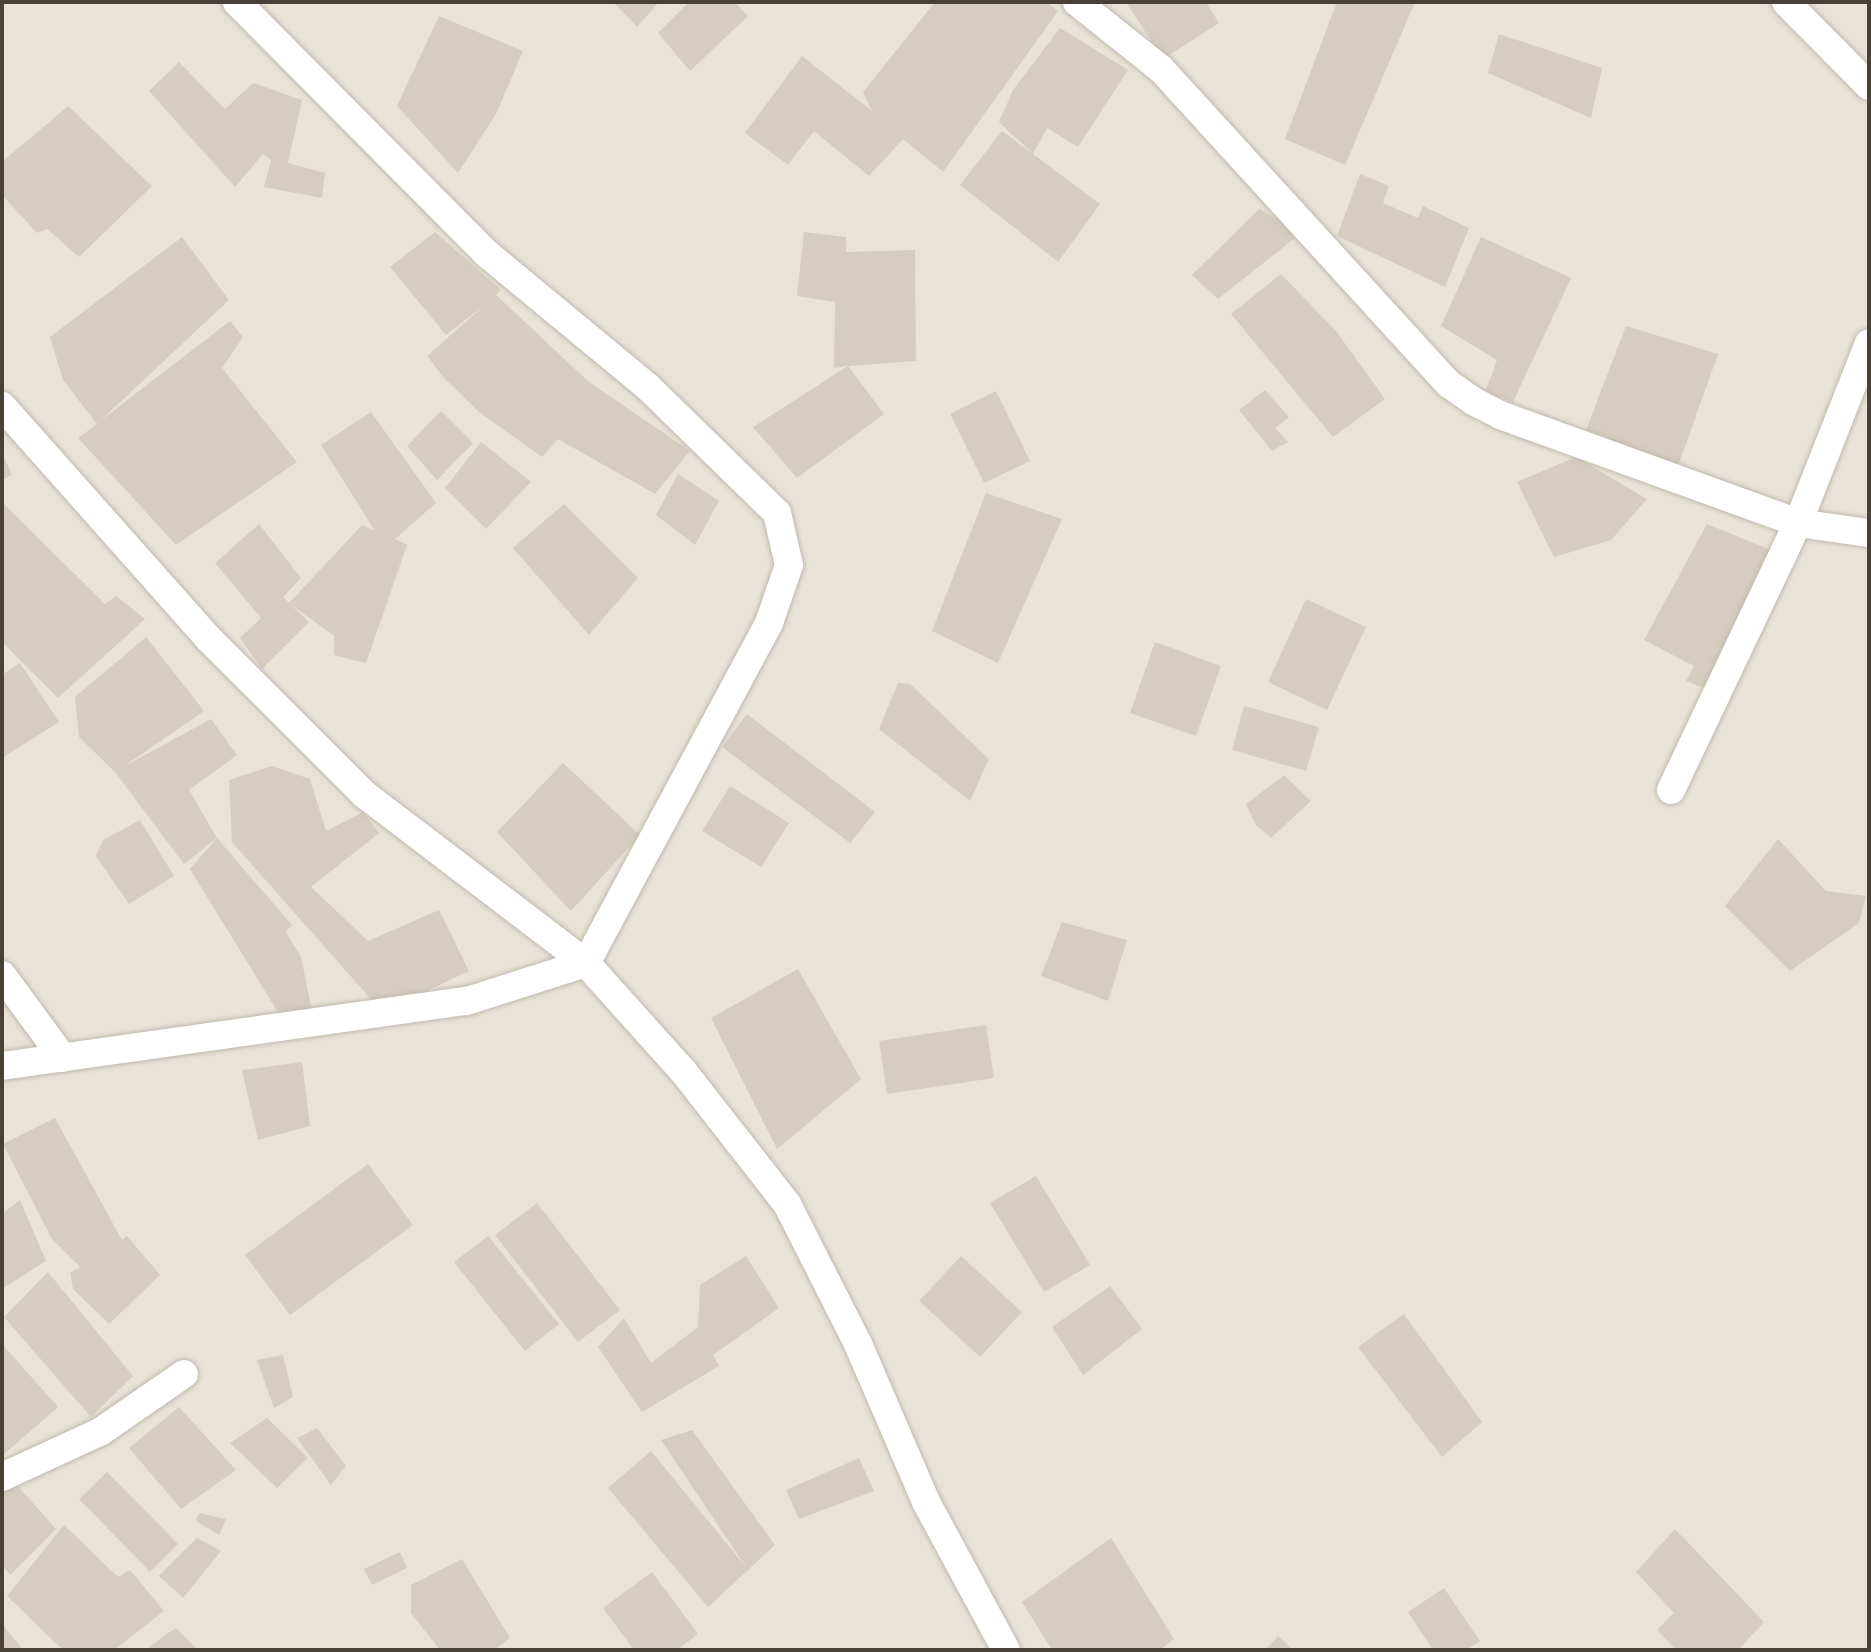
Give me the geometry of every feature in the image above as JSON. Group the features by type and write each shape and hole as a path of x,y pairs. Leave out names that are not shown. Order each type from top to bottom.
{"street":[{"path":"2,1066 467,1001 586,963 769,623 789,565 777,513 648,387 487,254 237,2"},
{"path":"1077,2 1161,69 1449,384 1500,415 1798,523 1869,533"},
{"path":"1786,2 1869,86"},
{"path":"1671,790 1798,523 1869,343"},
{"path":"2,406 208,638 364,794 586,963 683,1071 787,1204 858,1344 926,1502 1006,1650"},
{"path":"2,975 63,1058"},
{"path":"2,1477 100,1432 184,1374"}],"shaded area":[{"path":"2,2 1869,2 1869,1650 2,1650"}],"building":[{"path":"613,2 659,2 637,27"},
{"path":"689,2 735,2 748,16 690,71 658,33"},
{"path":"935,2 1046,2 1058,11 943,172 903,139 869,176 814,131 788,165 745,133 802,56 872,111 863,92"},
{"path":"1126,2 1206,2 1219,23 1163,59"},
{"path":"1337,2 1415,2 1345,165 1285,139"},
{"path":"439,16 523,51 496,114 458,173 397,106"},
{"path":"1060,28 1128,70 1078,147 1047,128 1033,154 999,122 1013,90"},
{"path":"1499,34 1602,68 1591,118 1488,73"},
{"path":"179,62 225,109 253,83 302,100 288,163 325,173 322,198 264,187 271,160 263,154 235,187 149,91"},
{"path":"68,106 152,186 79,257 47,229 37,233 2,195 2,162"},
{"path":"1002,131 1100,204 1058,262 960,185"},
{"path":"1360,174 1389,186 1383,203 1418,218 1423,206 1469,228 1445,287 1337,236"},
{"path":"1259,209 1281,221 1295,238 1218,299 1192,275"},
{"path":"435,232 501,290 496,295 589,382 690,451 655,494 558,439 542,457 479,412 444,378 427,356 486,304 446,335 390,267"},
{"path":"804,232 846,237 846,252 915,250 916,361 834,368 835,302 797,296"},
{"path":"182,237 229,300 100,421 230,321 243,337 222,368 297,462 176,545 78,438 97,424 63,380 50,337"},
{"path":"1481,237 1571,278 1513,402 1485,393 1497,360 1441,326"},
{"path":"1281,274 1336,331 1385,399 1333,437 1231,314"},
{"path":"1626,326 1718,354 1678,466 1586,430"},
{"path":"848,366 884,414 797,478 753,427"},
{"path":"1265,390 1289,417 1275,428 1288,442 1272,451 1239,410"},
{"path":"996,391 1030,461 984,483 950,414"},
{"path":"441,411 473,443 437,480 407,446"},
{"path":"371,412 436,503 395,539 407,545 366,663 334,655 334,636 289,603 362,525 375,531 321,445"},
{"path":"481,442 531,482 486,529 445,488"},
{"path":"2,453 12,475 2,480"},
{"path":"1576,457 1647,499 1611,540 1554,557 1517,482"},
{"path":"678,474 719,501 695,545 656,515"},
{"path":"986,493 1062,519 998,663 932,631"},
{"path":"2,502 105,604 116,596 145,619 58,698 2,642"},
{"path":"564,504 638,578 589,635 513,548"},
{"path":"259,524 301,578 283,597 309,622 262,669 240,638 261,618 215,563"},
{"path":"1707,524 1773,551 1711,691 1686,681 1694,666 1644,640"},
{"path":"1306,599 1366,627 1327,710 1268,682"},
{"path":"146,637 204,711 123,767 211,719 237,755 189,790 217,838 184,864 115,772 79,737 75,697"},
{"path":"1155,642 1221,666 1196,736 1130,713"},
{"path":"20,663 59,722 2,758 2,675"},
{"path":"898,683 910,684 989,759 970,801 879,729"},
{"path":"1244,706 1319,727 1306,771 1232,750"},
{"path":"747,714 875,812 850,843 722,747"},
{"path":"563,763 640,835 571,911 497,832"},
{"path":"272,766 310,779 326,831 363,812 379,833 311,887 368,941 439,910 469,971 416,996 377,1006 232,842 229,780"},
{"path":"1284,775 1311,801 1271,838 1256,825 1246,804"},
{"path":"730,786 789,823 761,867 702,831"},
{"path":"140,820 174,876 129,904 96,856 103,840"},
{"path":"217,838 292,925 286,932 301,957 313,1016 282,1019 190,869"},
{"path":"1778,839 1826,891 1866,896 1859,923 1790,971 1725,906"},
{"path":"1062,922 1127,940 1108,1001 1041,976"},
{"path":"798,969 861,1079 777,1149 711,1018"},
{"path":"986,1025 994,1078 887,1094 879,1041"},
{"path":"302,1062 310,1126 258,1140 242,1070"},
{"path":"55,1118 122,1240 127,1236 160,1275 109,1324 73,1289 70,1273 80,1267 52,1239 3,1144"},
{"path":"368,1164 413,1225 290,1315 245,1255"},
{"path":"1036,1176 1090,1265 1044,1292 990,1203"},
{"path":"20,1200 46,1261 2,1289 2,1214"},
{"path":"537,1203 620,1310 578,1342 495,1235"},
{"path":"488,1236 559,1324 525,1351 454,1262"},
{"path":"746,1256 779,1308 713,1355 719,1366 642,1412 598,1347 624,1318 651,1363 698,1327 700,1285"},
{"path":"961,1256 1022,1312 980,1357 919,1301"},
{"path":"48,1272 133,1376 91,1417 4,1317"},
{"path":"1110,1286 1142,1329 1083,1375 1052,1327"},
{"path":"1404,1314 1482,1422 1442,1457 1358,1347"},
{"path":"2,1344 58,1407 2,1456"},
{"path":"283,1355 293,1397 274,1408 257,1360"},
{"path":"179,1407 236,1470 181,1509 129,1448"},
{"path":"267,1418 308,1458 277,1488 230,1443"},
{"path":"317,1428 346,1466 331,1485 297,1438"},
{"path":"692,1430 775,1545 708,1607 608,1488 651,1451 746,1567 661,1440"},
{"path":"859,1458 874,1491 799,1519 786,1490"},
{"path":"107,1472 178,1544 150,1572 79,1499"},
{"path":"15,1483 56,1529 10,1575 2,1565 2,1492"},
{"path":"199,1513 226,1519 219,1535 196,1521"},
{"path":"64,1525 118,1577 130,1570 164,1611 114,1650 63,1650 7,1596"},
{"path":"1675,1529 1764,1622 1738,1650 1676,1650 1657,1630 1674,1613 1636,1572"},
{"path":"197,1538 221,1551 183,1598 159,1576"},
{"path":"1111,1538 1174,1639 1160,1650 1052,1650 1022,1602"},
{"path":"400,1552 407,1568 372,1585 364,1569"},
{"path":"462,1559 510,1638 494,1650 440,1650 411,1613 411,1585"},
{"path":"652,1572 698,1634 677,1650 634,1650 603,1608"},
{"path":"1444,1588 1480,1641 1466,1650 1433,1650 1408,1612"},
{"path":"2,1624 23,1650 2,1650"},
{"path":"176,1628 198,1650 146,1650 165,1635"},
{"path":"1278,1636 1293,1650 1265,1650"}]}
